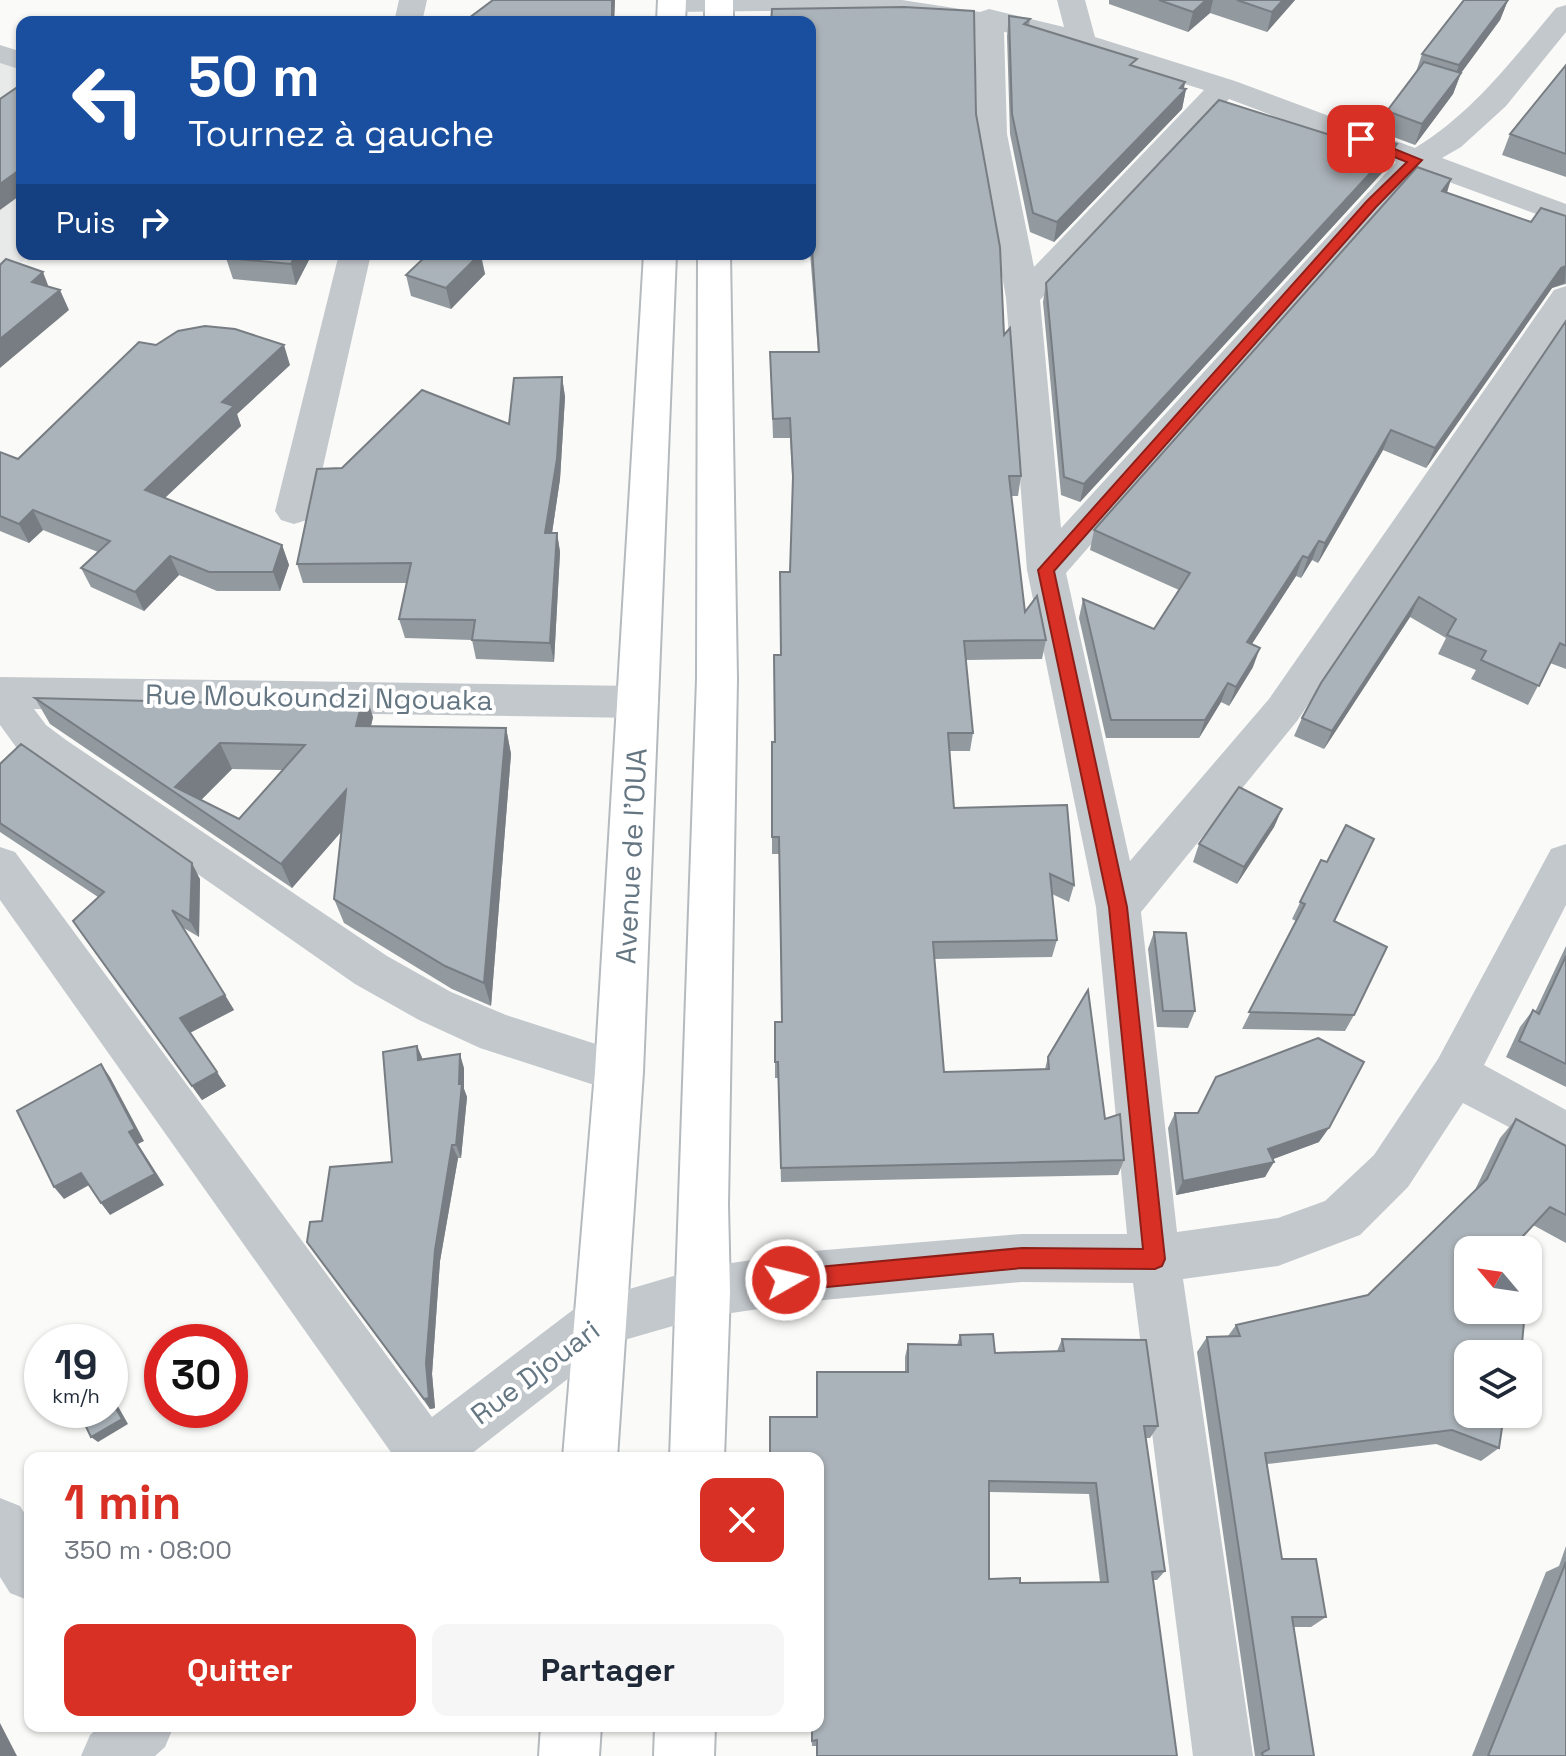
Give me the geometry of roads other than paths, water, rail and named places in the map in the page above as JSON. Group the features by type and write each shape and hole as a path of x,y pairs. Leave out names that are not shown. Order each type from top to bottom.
{"main road":[{"name":"Avenue de l'OUA","path":"590,1452 609,1173 619,1072 660,260"},
{"path":"697,1452 704,1292 703,1205 717,679 711,260"},
{"path":"569,1756 571,1732"},
{"path":"684,1756 685,1732"}],"street":[{"path":"1071,0 1081,40"},
{"path":"671,9 859,2 989,18 1081,40 1224,87 1566,215"},
{"path":"1046,570 1362,215 1416,160 1450,140 1495,100 1566,14"},
{"path":"989,18 992,134 1023,298 1046,570 1118,907 1155,1259 1223,1756"},
{"path":"1023,298 1224,87"},
{"path":"294,511 354,260"},
{"path":"1118,907 1283,710 1566,297"},
{"path":"0,694 31,736 51,752 371,970 435,1006 497,1033 619,1072"},
{"name":"Rue Moukoundzi Ngouaka","path":"0,694 639,702"},
{"name":"Rue Djouari","path":"429,1452 600,1321 704,1292 813,1276 1022,1258 1155,1259 1278,1242 1342,1218 1391,1171 1455,1074 1566,862"},
{"path":"0,865 421,1452"},
{"path":"1455,1074 1566,1135"},
{"path":"0,1526 24,1564"}]}
